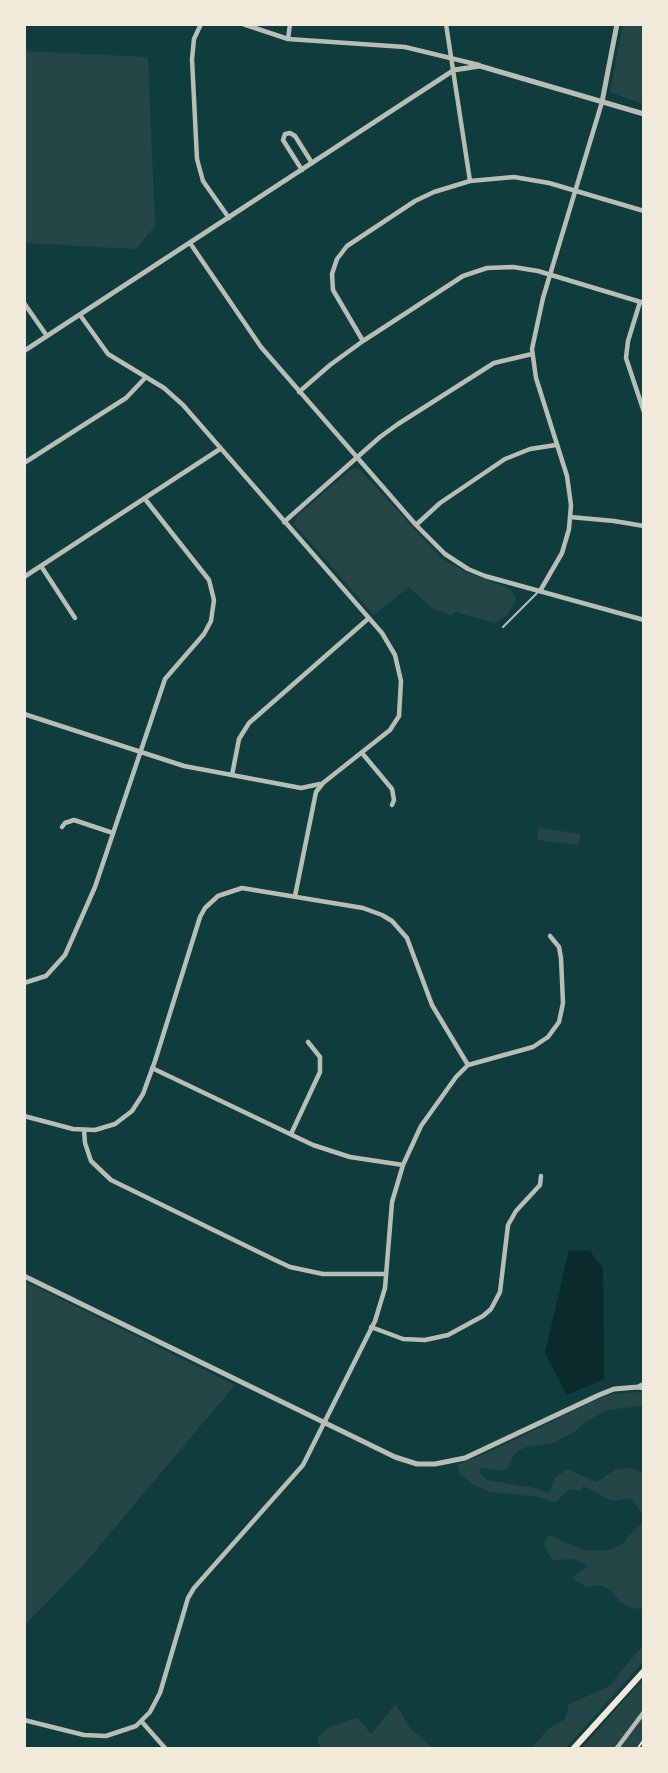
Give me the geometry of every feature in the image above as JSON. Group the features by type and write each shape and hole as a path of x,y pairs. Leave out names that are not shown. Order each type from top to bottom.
{"main road":[{"path":"574,1748 643,1671"}],"street":[{"path":"201,24 194,39 192,60 197,159 203,181 229,218"},
{"path":"243,24 288,39 386,44 449,57 643,114"},
{"path":"288,39 290,24"},
{"path":"446,24 470,181"},
{"path":"540,591 562,553 570,517 569,488 536,378 532,354 537,322 602,102 617,24"},
{"path":"24,351 452,71 463,66 480,66"},
{"path":"302,170 284,140 285,134 290,132 295,136 312,163"},
{"path":"363,341 333,290 332,274 341,253 347,246 415,201 434,192 470,181 513,177 576,190 643,211"},
{"path":"190,243 254,339 416,525 445,554 485,576 643,620"},
{"path":"299,392 363,341 453,282 475,271 513,267 551,275 642,303 628,341 626,358 643,412"},
{"path":"24,303 47,337"},
{"path":"24,714 184,766 301,789 324,783 395,724 399,716 402,694 399,668 382,633 174,396 108,354 79,315"},
{"path":"285,522 398,424 482,369 508,358 532,354"},
{"path":"24,463 126,398 146,377"},
{"path":"416,525 440,503 505,459 530,449 556,445"},
{"path":"24,576 221,449"},
{"path":"24,983 46,976 65,955 95,887 165,679 209,627 214,600 204,573 178,545 145,499"},
{"path":"570,517 614,520 643,526"},
{"path":"41,566 75,618"},
{"path":"232,775 239,739 249,723 369,618"},
{"path":"362,753 391,789 394,800 392,805"},
{"path":"295,896 313,799 324,783"},
{"path":"62,827 65,822 74,820 113,833"},
{"path":"24,1116 84,1130 95,1130 115,1124 132,1111 143,1094 197,925 205,908 218,896 242,888 372,911 400,929 412,948 432,1005 468,1065"},
{"path":"24,1720 96,1737 116,1735 142,1722 160,1693 188,1598 295,1476 310,1453 371,1327 383,1298 390,1212 403,1165 429,1114 468,1065 533,1047 555,1029 563,1003 561,958 559,947 550,936"},
{"path":"291,1134 320,1072 318,1052 308,1042"},
{"path":"152,1068 313,1145 350,1157 403,1165"},
{"path":"84,1130 91,1161 111,1180 275,1260 290,1267 323,1273 386,1274"},
{"path":"371,1327 403,1339 425,1340 448,1335 483,1316 496,1302 500,1292 509,1225 516,1211 540,1185 541,1176"},
{"path":"24,1276 323,1423 395,1457 417,1464 435,1464 466,1458 599,1395 614,1389 642,1386"},
{"path":"617,1748 643,1712"},
{"path":"142,1722 165,1748"}],"lane":[{"path":"503,627 540,591"}],"path":[{"path":"638,1748 643,1739"}],"shaded area":[{"path":"623,25 643,25 643,104 610,92"},
{"path":"24,51 148,57 155,226 136,249 25,243"},
{"path":"353,468 360,470 442,559 466,572 511,589 516,600 508,614 495,623 456,612 451,615 433,609 409,587 374,615 295,525 297,516"},
{"path":"539,828 581,834 578,845 537,840"},
{"path":"569,1250 590,1251 603,1269 604,1379 567,1395 545,1353"},
{"path":"24,1281 235,1385 85,1563 25,1625"},
{"path":"643,1392 643,1406 607,1410 553,1443 525,1447 514,1454 508,1468 499,1471 480,1468 480,1473 487,1480 536,1488 549,1493 554,1479 567,1469 597,1482 616,1469 631,1468 643,1473 642,1514 631,1498 612,1501 583,1486 581,1491 569,1489 555,1503 539,1497 490,1492 474,1485 460,1474 457,1465 593,1401 611,1394"},
{"path":"642,1523 643,1609 631,1608 620,1602 611,1590 601,1585 587,1587 572,1578 588,1566 574,1559 552,1560 543,1543 549,1535 583,1550 611,1550 624,1543"},
{"path":"643,1645 643,1662 566,1748 532,1748 548,1729 565,1719 569,1704 608,1687"},
{"path":"643,1679 643,1748 582,1748"},
{"path":"396,1704 410,1728 433,1748 320,1748 317,1738 331,1726 358,1718 371,1734"}]}
